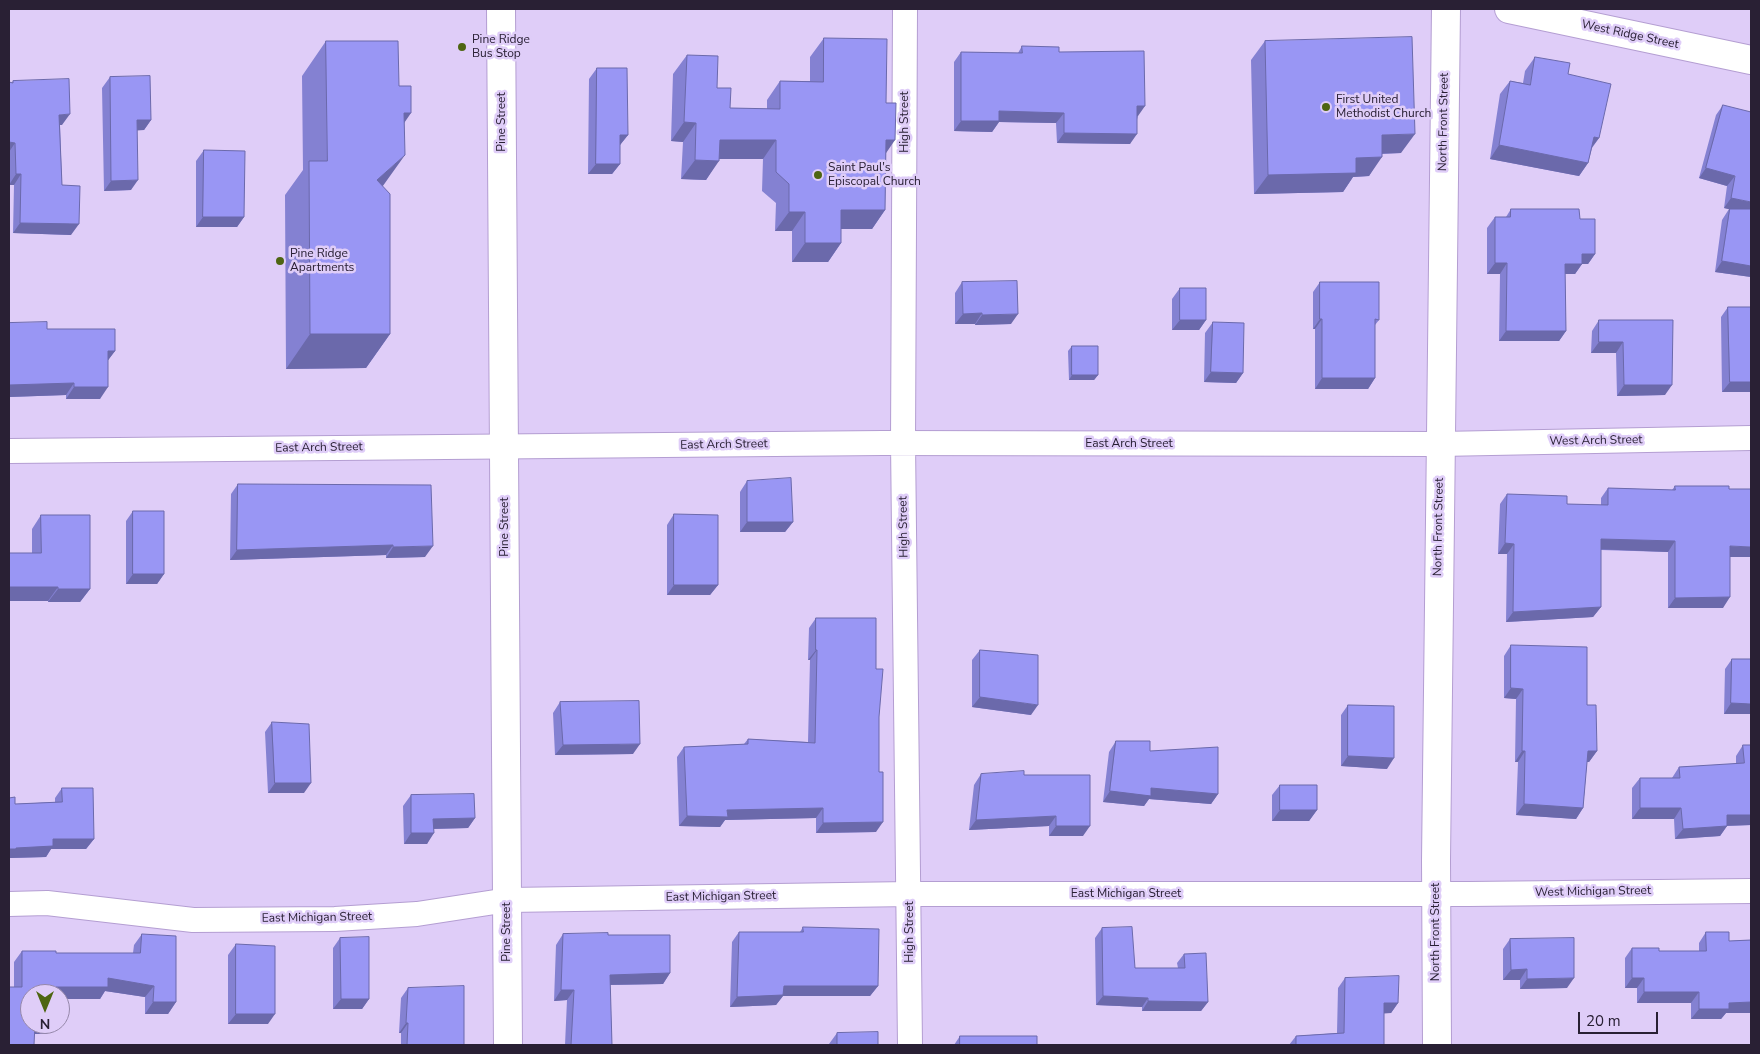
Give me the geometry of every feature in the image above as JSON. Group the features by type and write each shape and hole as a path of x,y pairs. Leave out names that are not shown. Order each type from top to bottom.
{"street":[{"name":"Pine Street","path":"502,9 508,1045"},
{"name":"High Street","path":"905,9 903,443 910,894 910,1045"},
{"name":"North Front Street","path":"1437,1045 1436,894 1446,9"},
{"name":"West Ridge Street","path":"1509,9 1751,60"},
{"name":"West Arch Street","path":"1440,444 1751,438"},
{"name":"East Arch Street","path":"9,451 903,443 1440,444"},
{"name":"West Michigan Street","path":"1436,894 1751,891"},
{"name":"East Michigan Street","path":"9,904 47,903 193,920 335,919 417,914 508,900 910,894 1436,894"}],"building":[{"name":"First United Methodist Church","path":"1412,37 1415,134 1382,135 1382,157 1356,158 1356,173 1268,175 1265,41"},
{"name":"Saint Paul's Episcopal Church","path":"824,38 887,39 886,103 896,103 895,140 886,140 885,210 841,210 841,243 805,243 805,212 789,212 789,184 776,172 776,140 720,140 719,161 695,160 696,123 684,122 687,55 718,56 717,88 731,88 730,108 780,109 780,81 823,82"},
{"name":"Pine Ridge Apartments","path":"326,41 398,41 399,86 411,86 411,113 404,113 405,155 377,180 390,194 390,334 310,334 309,161 327,161"},
{"path":"1022,46 1059,47 1059,52 1144,51 1145,106 1137,106 1137,134 1064,133 1064,113 999,111 999,121 961,121 961,52 1022,53"},
{"path":"1535,57 1570,63 1568,74 1611,84 1599,138 1594,137 1588,163 1499,145 1510,81 1530,85"},
{"path":"597,68 627,68 628,135 620,135 620,164 596,164"},
{"path":"150,76 151,120 137,120 138,180 111,181 110,77"},
{"path":"69,79 70,114 59,115 62,185 80,186 79,224 20,223 21,174 16,174 15,143 9,142 9,82"},
{"path":"1723,105 1751,112 1751,202 1731,198 1735,176 1706,168"},
{"path":"204,150 245,151 244,217 203,217"},
{"path":"1511,209 1579,209 1580,219 1595,219 1595,254 1582,254 1582,264 1565,264 1566,331 1506,331 1507,263 1495,263 1495,217 1510,217"},
{"path":"1730,209 1751,209 1751,266 1722,261"},
{"path":"1017,281 1018,314 963,314 962,282"},
{"path":"1320,282 1379,282 1379,320 1375,319 1375,378 1322,378"},
{"path":"1180,288 1206,288 1206,320 1180,320"},
{"path":"1728,307 1751,307 1751,382 1730,382"},
{"path":"1599,320 1673,320 1672,385 1624,385 1623,342 1599,342"},
{"path":"47,322 47,329 115,329 115,351 108,351 108,387 74,387 74,383 9,385 9,323"},
{"path":"1213,322 1244,323 1243,373 1211,372"},
{"path":"1072,346 1098,346 1098,375 1072,375"},
{"path":"791,478 793,522 747,522 747,481"},
{"path":"238,484 431,485 433,546 393,547 393,545 237,550"},
{"path":"1675,486 1729,486 1729,489 1751,489 1751,547 1730,546 1730,597 1675,598 1675,541 1601,539 1601,607 1513,612 1514,544 1505,543 1507,494 1567,496 1567,504 1608,505 1608,488 1675,490"},
{"path":"133,511 164,511 164,574 133,574"},
{"path":"674,514 718,515 718,585 674,585"},
{"path":"41,515 90,515 90,589 9,587 9,553 41,553"},
{"path":"816,618 876,618 876,669 883,669 879,717 879,772 883,772 883,822 823,823 823,808 727,810 728,817 687,816 684,747 748,744 748,739 815,743"},
{"path":"1511,645 1587,647 1587,705 1596,705 1597,751 1588,751 1583,808 1524,804 1525,751 1522,751 1523,689 1511,688"},
{"path":"980,650 1038,655 1038,705 980,697"},
{"path":"1732,659 1751,659 1751,704 1731,703"},
{"path":"639,701 640,744 563,745 560,702"},
{"path":"1348,705 1394,706 1394,758 1348,756"},
{"path":"272,722 309,724 311,783 275,783"},
{"path":"1116,741 1150,741 1150,751 1218,747 1218,794 1151,788 1151,796 1110,791"},
{"path":"1743,745 1751,745 1751,815 1727,815 1727,826 1683,829 1681,808 1640,808 1640,778 1680,778 1679,767 1744,763"},
{"path":"1024,771 1024,775 1090,775 1090,826 1056,826 1056,816 976,820 981,774"},
{"path":"1280,785 1317,785 1317,810 1280,810"},
{"path":"62,788 93,788 94,839 53,839 53,846 9,849 9,798 15,797 15,804 62,802"},
{"path":"474,794 475,818 433,819 434,833 411,833 411,795"},
{"path":"803,927 879,929 878,986 784,986 783,995 737,997 739,932 803,932"},
{"path":"1132,927 1135,968 1185,968 1184,954 1206,953 1208,1002 1148,1001 1148,998 1103,996 1102,928"},
{"path":"1706,932 1729,932 1729,941 1751,940 1751,1002 1729,1003 1729,1009 1699,1009 1699,992 1644,992 1644,978 1632,978 1632,948 1659,948 1659,951 1706,951"},
{"path":"608,933 608,935 670,935 670,973 610,975 612,1045 571,1045 574,990 561,990 563,934"},
{"path":"142,934 176,936 176,1002 153,1002 154,986 108,978 108,987 70,987 70,984 22,984 22,951 140,953"},
{"path":"369,937 369,999 341,999 340,938"},
{"path":"1574,938 1574,978 1527,979 1527,969 1511,970 1510,939"},
{"path":"236,944 275,946 275,1014 236,1014"},
{"path":"1399,976 1398,1003 1384,1003 1384,1045 1296,1045 1296,1036 1344,1033 1345,978"},
{"path":"464,986 464,1045 407,1045 408,988"},
{"path":"9,987 20,987 20,1034 35,1034 34,1045 9,1045"},
{"path":"878,1032 878,1045 837,1045 837,1033"},
{"path":"960,1036 1037,1036 1037,1045 960,1045"}],"place":[{"name":"Pine Ridge Bus Stop","path":"462,47"},
{"name":"First United Methodist Church","path":"1326,107"},
{"name":"Saint Paul's Episcopal Church","path":"818,175"},
{"name":"Pine Ridge Apartments","path":"280,261"}]}
